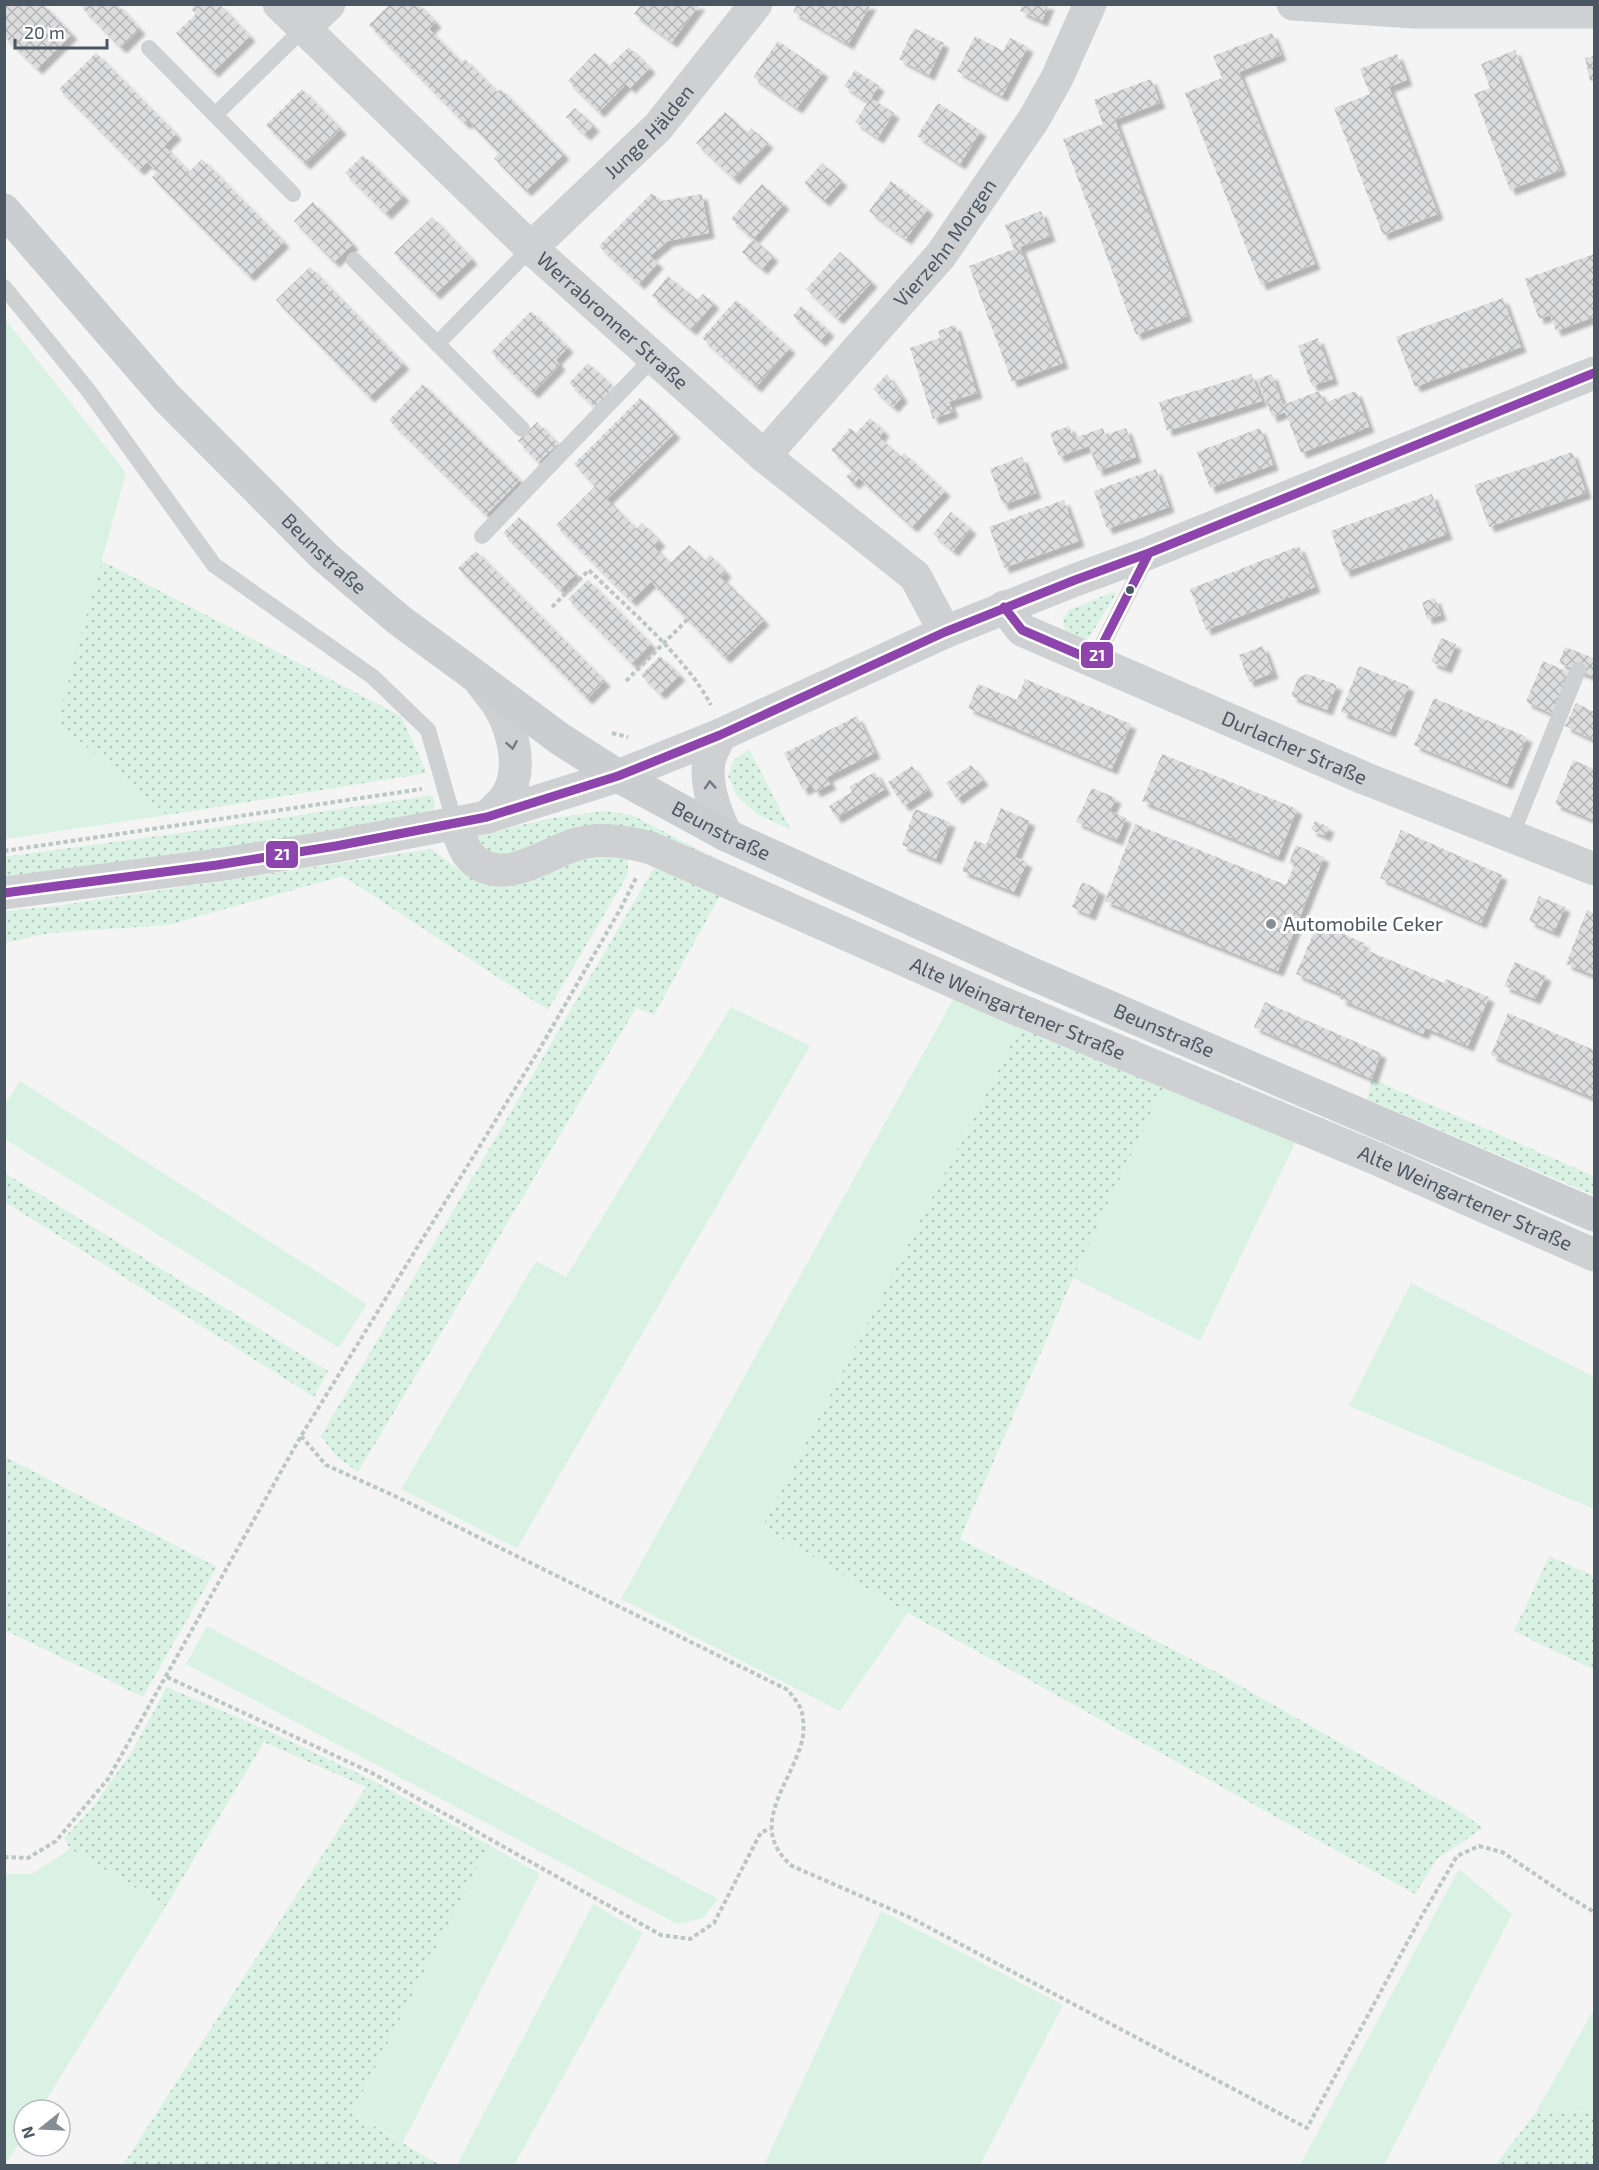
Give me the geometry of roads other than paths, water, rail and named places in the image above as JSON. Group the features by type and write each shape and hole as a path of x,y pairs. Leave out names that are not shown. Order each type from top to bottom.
{"main road":[{"name":"Beunstraße","path":"4,210 167,398 325,557 399,620 560,739 618,776 726,835 1030,973 1594,1215"}],"street":[{"name":"Werrabronner Straße","path":"279,4 531,248 764,456 915,576 945,632"},
{"path":"303,29 329,4"},
{"name":"Junge Hälden","path":"531,248 658,127 756,4"},
{"name":"Vierzehn Morgen","path":"764,456 947,246 1034,119 1057,78 1089,4"},
{"path":"1293,4 1414,12 1594,12"},
{"path":"4,893 218,865 455,824 487,817 618,776 723,733 945,632 1149,554 1594,373"},
{"name":"Durlacher Straße","path":"1004,608 1022,630 1094,662 1364,778 1594,869"},
{"path":"476,676 497,704 508,725 514,746 515,774 511,786 507,796 487,817"},
{"path":"723,733 709,762 709,776 710,795 726,835"},
{"name":"Alte Weingartener Straße","path":"455,824 468,853 482,865 500,870 525,867 575,845 600,840 630,842 651,848 995,1000 1377,1159 1594,1255"}],"lane":[{"path":"215,115 303,29"},
{"path":"149,48 293,194"},
{"path":"437,344 531,248"},
{"path":"354,260 522,429"},
{"path":"4,287 88,390 214,565 373,677 428,730 455,824"},
{"path":"482,536 654,357"},
{"path":"1094,662 1149,554"},
{"path":"1511,837 1578,670"}],"place":[{"name":"Automobile Ceker","path":"1271,924"}]}
